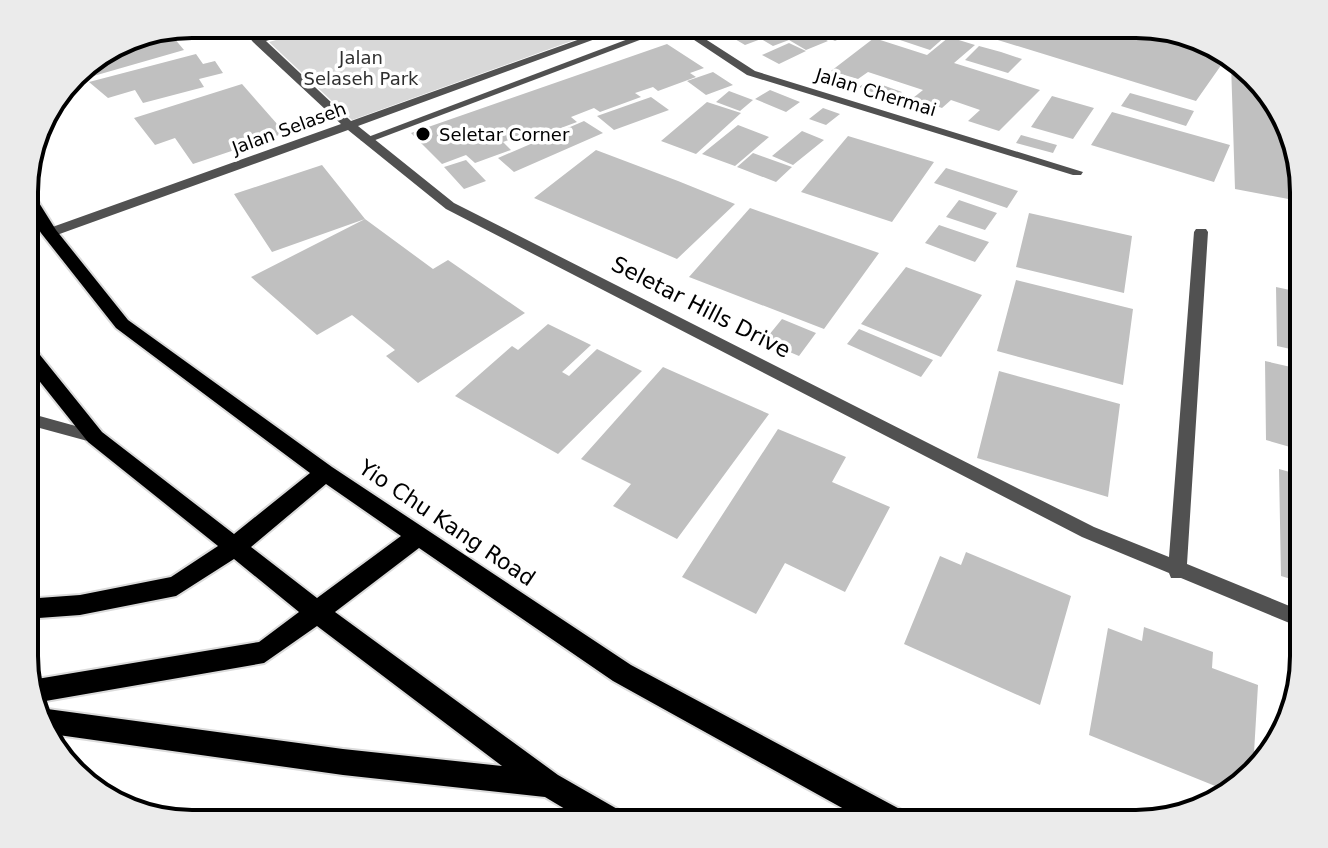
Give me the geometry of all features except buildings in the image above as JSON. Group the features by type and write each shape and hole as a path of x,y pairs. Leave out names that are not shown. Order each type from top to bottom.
{"main road":[{"name":"Yio Chu Kang Road","path":"38,215 49,233 122,324 325,473 622,673 873,810"},
{"path":"38,366 95,437 233,548 316,613 549,784 593,810"},
{"path":"38,608 80,605 176,586 233,548 325,473"},
{"path":"42,690 264,652 417,537"},
{"path":"53,722 343,762 549,784"}],"street":[{"path":"257,40 264,38"},
{"name":"Jalan Selaseh","path":"49,233 592,38"},
{"path":"366,140 639,38"},
{"name":"Jalan Chermai","path":"697,38 751,73 1077,172"},
{"name":"Seletar Hills Drive","path":"257,40 366,140 450,206 1088,532 1177,572 1290,616"},
{"path":"1177,572 1201,232"},
{"path":"38,422 95,437"}],"green space":[{"name":"Jalan Selaseh Park","path":"283,38 580,38 352,120 269,42"}],"place":[{"name":"Seletar Corner","path":"423,134"}]}
